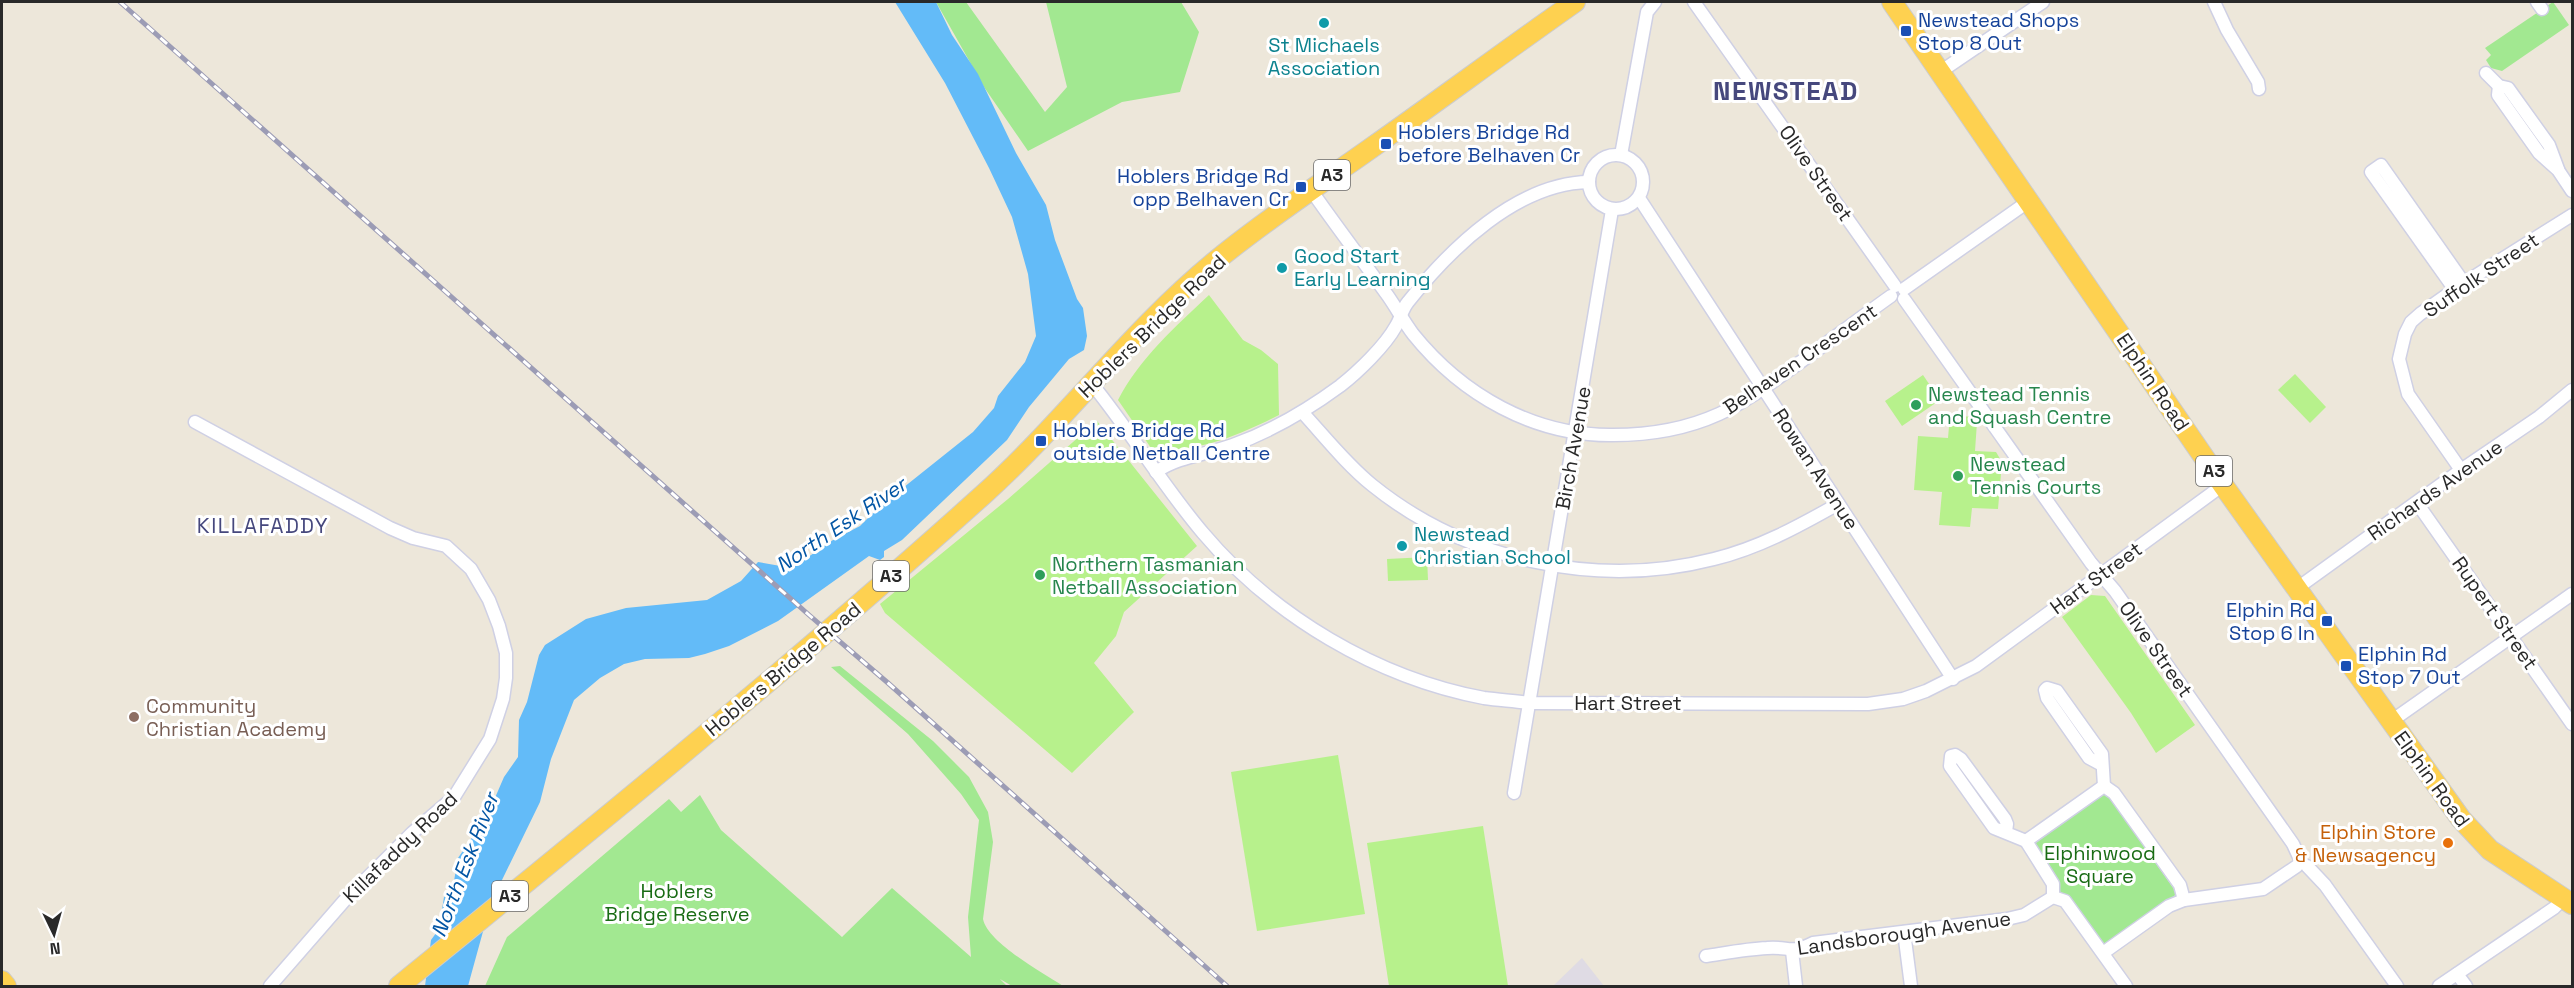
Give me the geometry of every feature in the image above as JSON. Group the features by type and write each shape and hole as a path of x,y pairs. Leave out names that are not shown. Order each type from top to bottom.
{"highway":[{"name":"Hoblers Bridge Road","path":"399,987 621,806 811,646 986,492 1034,446 1193,281 1245,238 1575,2"},
{"name":"Elphin Road","path":"1892,2 2223,485 2390,722 2476,837 2502,859 2568,902"},
{"path":"2,981 6,987"}],"street":[{"path":"1621,155 1647,12 1654,2"},
{"name":"Olive Street","path":"1694,2 2293,844 2301,863 2325,885 2397,987"},
{"path":"1940,72 2043,2"},
{"path":"2214,2 2227,30 2258,82 2259,89"},
{"path":"2486,73 2499,86 2498,95 2539,153 2558,170 2572,191"},
{"path":"1621,155 1637,164 1642,171 1644,181 1639,198 1627,208 1612,210 1598,203 1590,190 1589,182 1595,165 1602,159 1621,155"},
{"path":"2381,165 2459,287 2371,172 2381,165"},
{"path":"1156,472 1172,462 1232,446 1265,433 1303,412 1356,372 1396,327 1406,305 1439,265 1467,239 1514,206 1570,182 1589,182"},
{"name":"Belhaven Crescent","path":"1311,190 1413,333 1443,366 1479,395 1540,424 1576,432 1624,435 1669,430 1718,415 1764,388 2029,201"},
{"name":"Rowan Avenue","path":"1639,198 1953,680"},
{"name":"Birch Avenue","path":"1514,793 1612,210"},
{"name":"Suffolk Street","path":"2461,470 2408,394 2399,359 2401,345 2411,322 2459,287 2572,215"},
{"name":"Hart Street","path":"1092,384 1212,544 1243,575 1302,622 1344,647 1389,669 1484,698 1529,703 1868,704 1903,699 1953,680 1976,666 2223,485"},
{"name":"Richards Avenue","path":"2296,589 2461,470 2539,417 2572,390"},
{"path":"1303,412 1342,457 1372,484 1405,508 1443,530 1479,546 1552,566 1610,571 1664,568 1709,560 1776,537 1838,504"},
{"name":"Killafaddy Road","path":"195,422 390,528 413,538 446,546 471,569 489,600 506,652 503,699 490,739 454,797 412,833 344,901 270,987"},
{"name":"Rupert Street","path":"2417,503 2572,724"},
{"path":"2390,722 2572,594"},
{"path":"2102,765 2089,758 2047,698 2048,688 2057,691 2102,754 2104,786 2114,793 2180,885 2184,900"},
{"path":"2006,832 2007,824 2004,819 1961,759 1955,755 1951,756 1950,766 1988,819 1998,831 2026,841 2053,884 2053,897 2065,902 2126,987"},
{"path":"2026,841 2104,786"},
{"path":"2103,953 2169,906 2184,900 2263,889 2301,863"},
{"name":"Landsborough Avenue","path":"1706,956 1778,947 1792,951 1813,943 2024,915 2053,897"},
{"path":"2439,987 2554,908 2568,902"},
{"path":"1904,932 1911,987"},
{"path":"1792,951 1796,987"},
{"path":"2457,974 2466,987"},
{"path":"281,975 290,987"}],"shaded area":[{"path":"1582,958 1604,986 1553,986"}],"green space":[{"path":"936,2 966,2 1045,112 1067,87 1046,2 1181,2 1199,32 1180,92 1122,102 1028,151 984,87"},
{"path":"2553,2 2569,25 2502,71 2491,68 2486,60 2491,55 2485,48"},
{"path":"1209,295 1243,340 1261,350 1278,364 1279,415 1233,436 1201,446 1151,448 1118,400 1147,357"},
{"path":"2295,374 2326,407 2310,423 2278,390"},
{"path":"1923,375 1940,400 1902,426 1885,401"},
{"name":"Newstead Tennis Courts","path":"1950,415 1973,417 1977,422 1975,451 1996,452 2002,462 1998,509 1972,508 1970,527 1939,525 1942,492 1914,490 1918,436 1948,438"},
{"name":"Northern Tasmanian Netball Association","path":"1097,421 1197,546 1124,612 1116,636 1094,663 1134,712 1072,773 885,613 880,604 1008,499"},
{"path":"1427,557 1428,580 1388,581 1387,559"},
{"path":"2091,595 2105,596 2195,725 2156,753 2131,713 2062,617"},
{"name":"Hoblers Bridge Reserve","path":"840,666 933,741 969,777 988,812 993,842 983,919 987,928 1005,947 1063,986 1012,986 1000,979 1007,986 485,986 507,937 669,799 681,812 700,795 721,830 842,937 892,888 971,957 968,917 979,820 961,794 908,734 831,667"},
{"path":"1338,755 1365,914 1257,931 1231,772"},
{"name":"Elphinwood Square","path":"2103,793 2107,794 2176,892 2173,900 2106,944 2102,943 2058,892 2033,843"},
{"path":"1483,826 1508,986 1389,986 1367,843"}],"water":[{"name":"North Esk River","path":"895,2 936,2 952,35 978,74 1016,153 1046,205 1055,240 1077,299 1083,308 1087,336 1084,350 1069,359 1029,407 1007,440 902,540 884,551 884,557 880,560 869,556 778,621 729,646 689,658 645,659 624,664 600,678 574,700 551,759 540,802 502,880 487,917 468,986 425,986 431,940 439,929 444,897 454,881 458,858 488,814 504,777 518,757 519,720 527,702 539,655 545,645 586,619 626,608 707,600 741,581 758,562 792,568 833,540 860,526 879,507 973,432 994,408 998,396 1025,362 1036,336 1028,274 1012,217 945,83"}],"railway":[{"path":"120,2 1227,986"}],"place":[{"name":"St Michaels Association","path":"1324,23"},
{"name":"Newstead Shops Stop 8 Out","path":"1906,31"},
{"name":"Hoblers Bridge Rd before Belhaven Cr","path":"1386,144"},
{"name":"Hoblers Bridge Rd opp Belhaven Cr","path":"1301,187"},
{"name":"Good Start Early Learning","path":"1282,268"},
{"name":"Newstead Tennis and Squash Centre","path":"1916,405"},
{"name":"Hoblers Bridge Rd outside Netball Centre","path":"1041,441"},
{"name":"Newstead Tennis Courts","path":"1958,476"},
{"name":"Newstead Christian School","path":"1402,546"},
{"name":"Northern Tasmanian Netball Association","path":"1040,575"},
{"name":"Elphin Rd Stop 6 In","path":"2327,621"},
{"name":"Elphin Rd Stop 7 Out","path":"2346,666"},
{"name":"Community Christian Academy","path":"134,717"},
{"name":"Elphin Store & Newsagency","path":"2448,843"}],"district":[{"name":"NEWSTEAD","path":"1786,91"},
{"name":"KILLAFADDY","path":"263,526"}]}
